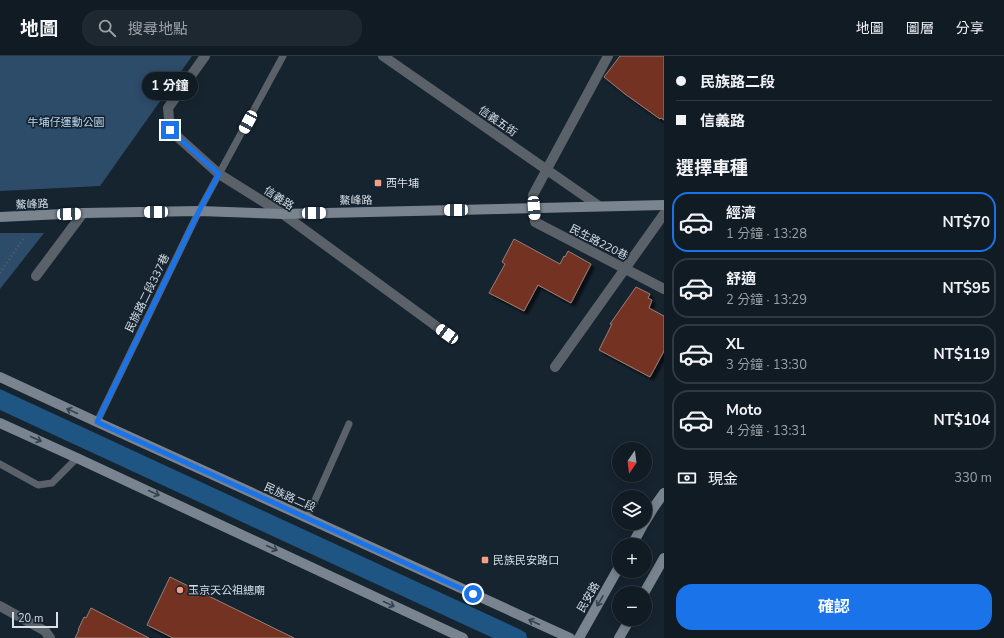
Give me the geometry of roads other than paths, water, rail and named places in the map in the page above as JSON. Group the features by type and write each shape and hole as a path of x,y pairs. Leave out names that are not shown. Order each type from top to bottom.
{"street":[{"name":"信義路","path":"205,56 168,108 170,130 219,174 283,214 447,334"},
{"name":"信義五街","path":"383,56 599,206"},
{"path":"534,208 533,195 608,56"},
{"name":"鰲峰路","path":"0,217 83,213 199,211 283,214 664,205"},
{"name":"民生路220巷","path":"534,208 535,222 664,289"},
{"path":"36,276 83,213"},
{"path":"555,367 664,214"},
{"name":"民族路二段","path":"0,378 570,638"},
{"path":"0,423 463,638"},
{"path":"652,510 664,493"},
{"path":"648,586 664,558"},
{"name":"民安路","path":"579,638 613,578"},
{"path":"0,606 45,631 50,638"},
{"path":"619,638 626,626"}],"lane":[{"name":"民族路二段337巷","path":"97,422 199,211 283,56"},
{"path":"307,518 349,424"},
{"path":"0,464 38,485 52,483 77,458"}],"place":[{"name":"西牛埔","path":"378,183"},
{"name":"民族民安路口","path":"485,560"},
{"name":"玉京天公祖總廟","path":"180,590"}],"park label":[{"name":"牛埔仔運動公園","path":"66,122"}]}
